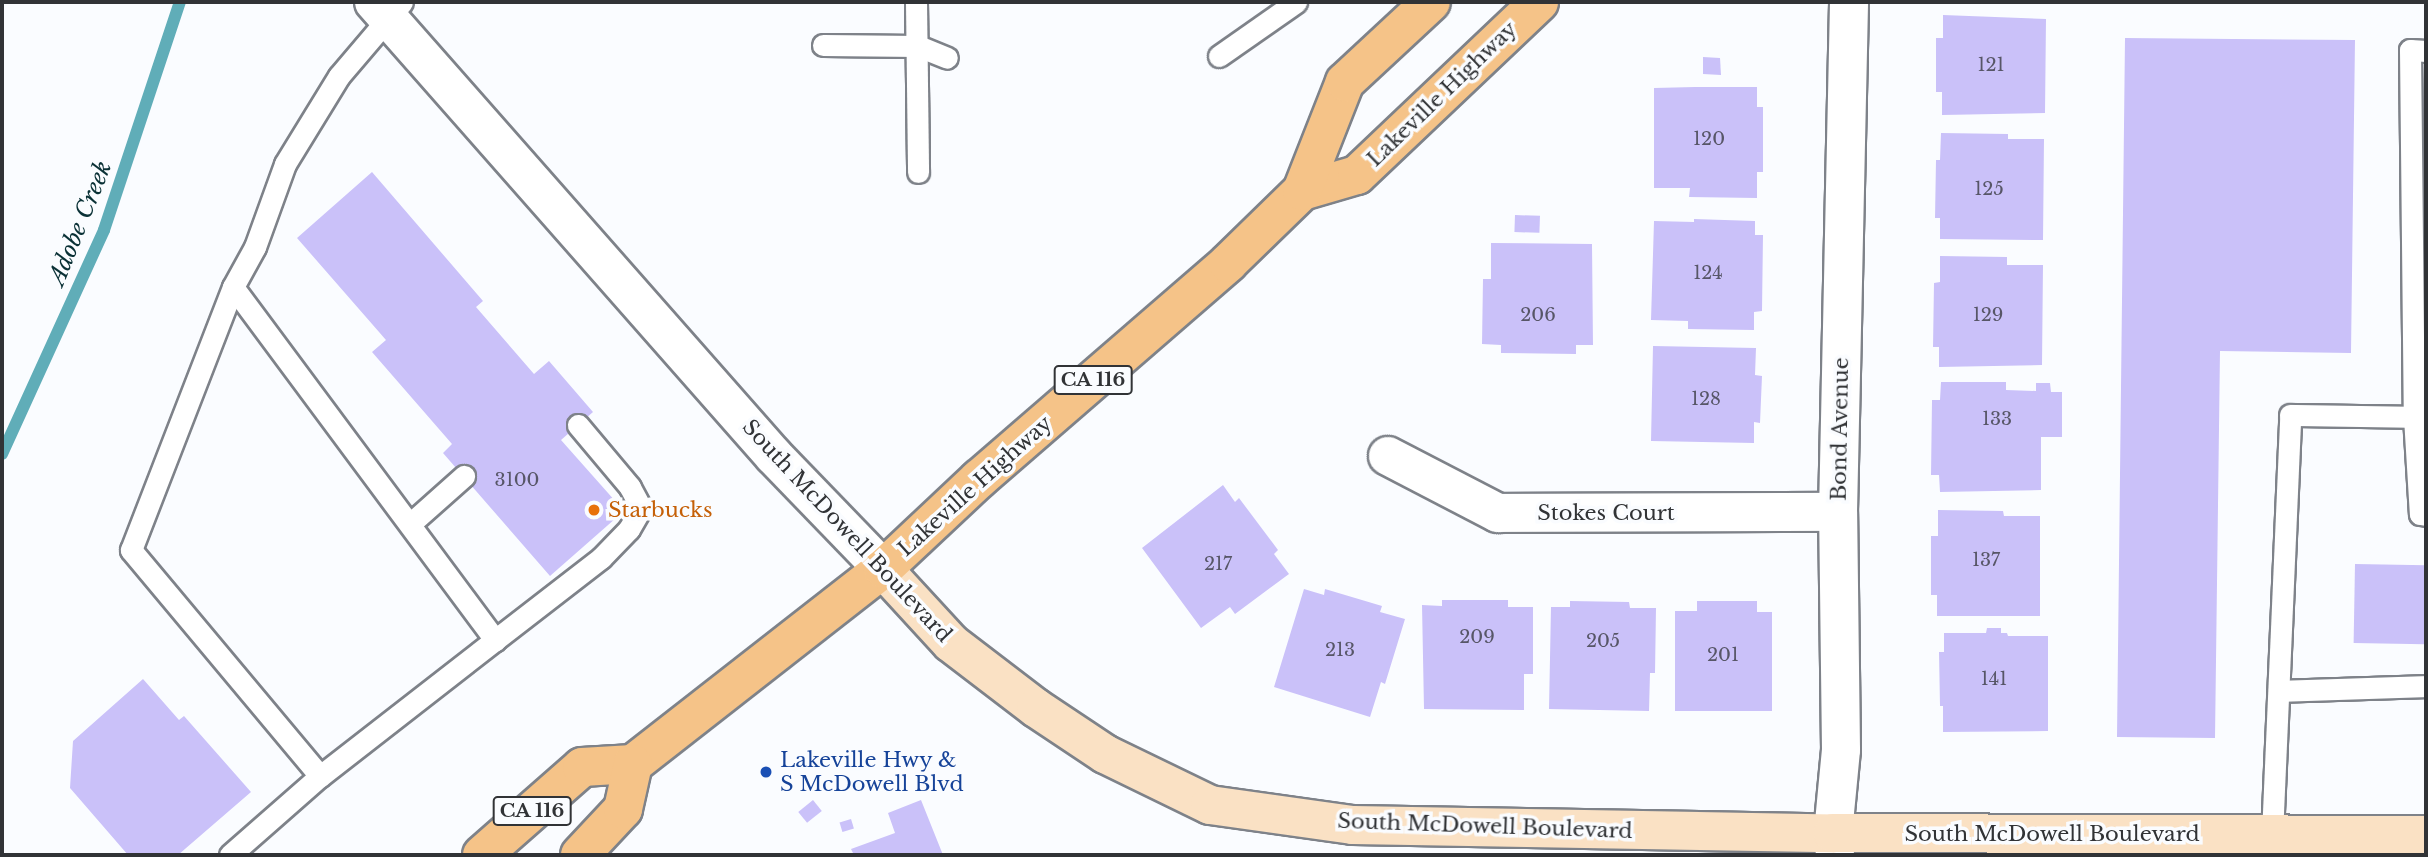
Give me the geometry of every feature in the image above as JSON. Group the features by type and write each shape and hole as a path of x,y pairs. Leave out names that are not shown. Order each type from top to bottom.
{"main road":[{"name":"Lakeville Highway","path":"633,764 883,569 979,479 1228,263 1302,191 1345,82 1431,2"},
{"name":"Lakeville Highway","path":"1302,191 1357,175 1539,2"},
{"name":"South McDowell Boulevard","path":"883,569 951,643 1036,708 1105,754 1210,805 1353,825 1834,844 2272,835 2426,835"},
{"name":"CA 116","path":"482,855 582,767 633,764 623,809 580,855"}],"street":[{"name":"Bond Avenue","path":"1834,844 1841,750 1838,512 1849,2"},
{"name":"South McDowell Boulevard","path":"389,8 765,446 883,569"},
{"name":"Stokes Court","path":"1388,456 1498,513 1838,512"}],"lane":[{"path":"916,2 918,172"},
{"path":"1219,56 1296,2"},
{"path":"320,776 131,550 233,287 255,247 285,164 340,76 389,8"},
{"path":"823,46 918,46 947,58"},
{"path":"2426,51 2410,50 2419,327 2420,514 2426,514"},
{"path":"233,287 411,523 495,640"},
{"path":"2272,835 2290,415 2420,418"},
{"path":"230,855 320,776 601,558 629,528 641,508 630,487 578,425"},
{"path":"411,523 464,476"},
{"path":"2278,691 2426,686"}],"building":[{"path":"1943,15 2046,19 2045,113 1942,115 1942,92 1936,92 1936,38 1943,38"},
{"path":"2125,38 2355,40 2351,353 2220,351 2215,738 2117,737"},
{"path":"1703,57 1720,58 1721,75 1703,74"},
{"path":"1757,87 1757,107 1763,107 1763,172 1757,172 1757,198 1689,197 1690,188 1654,188 1654,88"},
{"path":"1941,133 2008,134 2008,139 2044,139 2043,240 1940,239 1940,218 1935,218 1936,160 1940,160"},
{"path":"372,172 483,301 476,307 534,374 549,361 593,412 561,440 624,511 550,576 443,453 452,444 372,352 386,340 297,238"},
{"path":"1515,215 1540,216 1539,233 1514,232"},
{"path":"1694,219 1755,221 1755,235 1763,235 1762,311 1754,312 1754,330 1688,329 1688,321 1651,320 1654,221 1694,222"},
{"path":"1491,243 1592,244 1593,345 1576,345 1576,354 1501,353 1501,345 1482,344 1483,279 1491,279"},
{"path":"1940,256 2007,257 2007,265 2043,265 2042,365 1939,367 1939,347 1933,347 1934,283 1940,282"},
{"path":"1653,346 1756,348 1755,375 1762,376 1760,423 1754,422 1754,443 1651,441"},
{"path":"1941,382 2006,382 2006,390 2036,391 2036,383 2050,383 2051,392 2062,392 2062,437 2041,437 2041,490 1940,492 1939,475 1931,475 1932,400 1940,400"},
{"path":"1223,485 1235,502 1239,498 1278,550 1274,554 1289,574 1235,614 1230,607 1201,628 1142,548"},
{"path":"1938,510 2003,511 2004,516 2040,516 2040,616 1937,616 1937,595 1931,595 1931,536 1938,536"},
{"path":"2355,564 2426,565 2425,644 2354,643"},
{"path":"1304,589 1324,595 1325,589 1382,606 1380,612 1405,619 1385,684 1381,682 1370,717 1274,687"},
{"path":"1442,600 1508,600 1508,607 1533,607 1533,674 1524,674 1524,710 1424,709 1422,605 1442,606"},
{"path":"1570,601 1629,602 1630,608 1656,608 1655,673 1650,673 1649,711 1549,709 1551,607 1570,607"},
{"path":"1697,601 1757,601 1757,612 1772,612 1772,711 1675,711 1675,611 1697,611"},
{"path":"1987,628 2001,628 2001,633 2007,633 2008,636 2048,636 2048,731 1943,732 1939,652 1944,652 1944,633 1986,633"},
{"path":"143,679 179,720 184,716 251,792 178,855 128,855 70,788 73,741"},
{"path":"813,800 822,811 807,823 798,812"},
{"path":"921,800 943,855 854,855 851,849 895,833 888,813"},
{"path":"851,819 854,829 842,832 840,823"}],"waterway":[{"name":"Adobe Creek","path":"2,454 104,230 180,2"}],"place":[{"name":"Starbucks","path":"594,510"},
{"name":"Lakeville Hwy & S McDowell Blvd","path":"766,772"}]}
